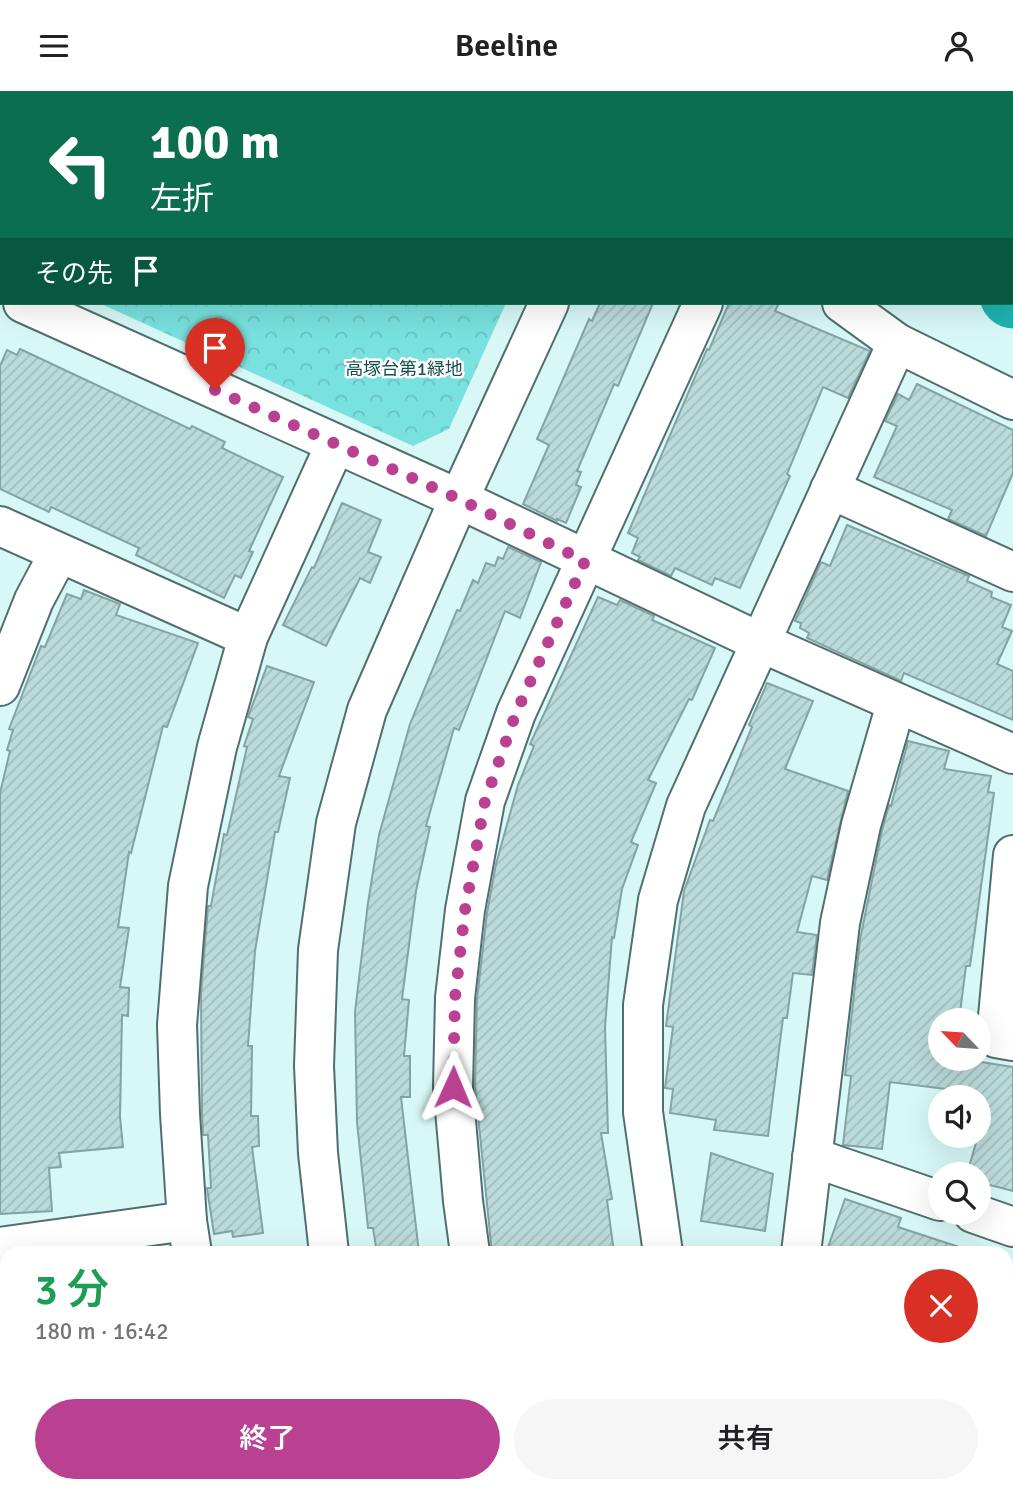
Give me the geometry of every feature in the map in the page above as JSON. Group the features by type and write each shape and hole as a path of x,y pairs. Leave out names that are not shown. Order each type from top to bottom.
{"street":[{"path":"27,305 459,499 762,643 1013,754"},
{"path":"328,1246 318,1153 314,1066 318,950 336,823 367,710 459,499 548,305"},
{"path":"469,1246 453,1087 455,998 465,910 485,801 516,713 702,305"},
{"path":"845,305 897,343 1013,400"},
{"path":"662,1246 643,1111 643,1005 658,900 686,806 897,343"},
{"path":"19,1246 189,1237 177,1025 188,886 217,747 248,637 335,445"},
{"path":"830,489 1013,572"},
{"path":"0,526 248,637"},
{"path":"0,686 34,600 59,553"},
{"path":"802,1246 840,923 861,825 896,704"},
{"path":"1013,855 996,1038 1013,1041"},
{"path":"812,1157 928,1197"},
{"path":"991,1219 1013,1227"}],"green space":[{"name":"高塚台第1緑地","path":"103,305 505,305 449,429 413,446"}],"building":[{"path":"599,305 652,305 618,386 614,384 577,471 581,472 576,485 581,487 566,523 523,504 549,445 537,439 589,319 592,321"},
{"path":"728,305 778,305 775,311 870,351 848,398 823,387 787,474 790,476 740,588 715,578 712,585 675,568 671,576 638,560 640,557 632,553 638,538 628,533 707,349 709,350"},
{"path":"20,349 190,429 192,426 225,442 222,448 283,477 249,551 253,552 241,578 235,575 224,598 136,555 139,548 51,507 49,512 0,489 0,366 7,350 17,355"},
{"path":"917,384 1013,430 1013,473 986,536 948,519 952,510 874,477 897,426 885,421 898,394 909,400"},
{"path":"342,503 381,520 368,552 381,557 370,583 360,578 326,646 283,625 312,567 314,568"},
{"path":"847,525 969,576 967,581 992,592 991,597 1011,605 1002,627 1012,631 997,664 1013,671 1013,720 904,673 901,681 807,638 809,633 800,628 801,623 795,621 821,562 830,566"},
{"path":"508,547 541,562 520,618 505,611 459,730 454,728 426,826 430,827 416,891 402,999 409,1000 404,1056 410,1056 410,1097 401,1097 418,1246 376,1246 373,1228 368,1228 357,1122 355,1012 379,835 410,724 457,610 460,611 473,580 478,583 486,563 495,566 498,557 503,559"},
{"path":"84,590 120,604 116,615 198,643 167,727 163,726 131,853 129,852 118,927 129,928 120,987 129,988 128,1016 122,1015 120,1117 123,1147 59,1153 61,1167 49,1168 52,1211 0,1214 0,793 13,730 9,729 41,646 45,647 67,594 81,599"},
{"path":"598,597 617,605 620,600 654,616 652,620 715,648 692,700 689,699 648,780 656,783 631,842 638,845 622,889 614,938 612,937 605,1027 608,1133 601,1133 612,1199 607,1200 613,1246 491,1246 475,1086 477,999 496,864 518,785 534,746 530,744"},
{"path":"267,666 314,682 279,776 290,778 278,832 275,832 255,951 248,1046 252,1046 251,1116 258,1116 259,1146 252,1147 263,1233 233,1237 232,1231 214,1234 207,1188 211,1188 208,1135 203,1135 201,994 208,906 211,906 224,834 227,835 247,747 244,746 253,719 248,717"},
{"path":"767,683 813,701 785,769 848,791 827,880 812,876 797,932 817,935 812,975 793,973 787,1018 783,1018 768,1136 714,1130 716,1120 670,1113 673,1089 665,1088 673,1027 666,1026 684,891 710,820 713,821 752,727 749,725"},
{"path":"908,741 949,751 944,769 991,776 988,792 994,793 970,966 966,966 961,1008 928,1008 928,1071 991,1071 991,1064 1013,1067 1013,1191 991,1185 991,1162 970,1162 975,1148 991,1148 991,1085 928,1087 890,1082 882,1149 843,1145 851,1076 845,1075 860,940 882,830 889,805 891,806"},
{"path":"711,1153 773,1174 765,1231 701,1221"},
{"path":"845,1199 901,1218 898,1227 956,1246 828,1246"}],"route":[{"path":"215,390 459,499 585,561 516,713 485,801 465,910 455,998 453,1087"}]}
